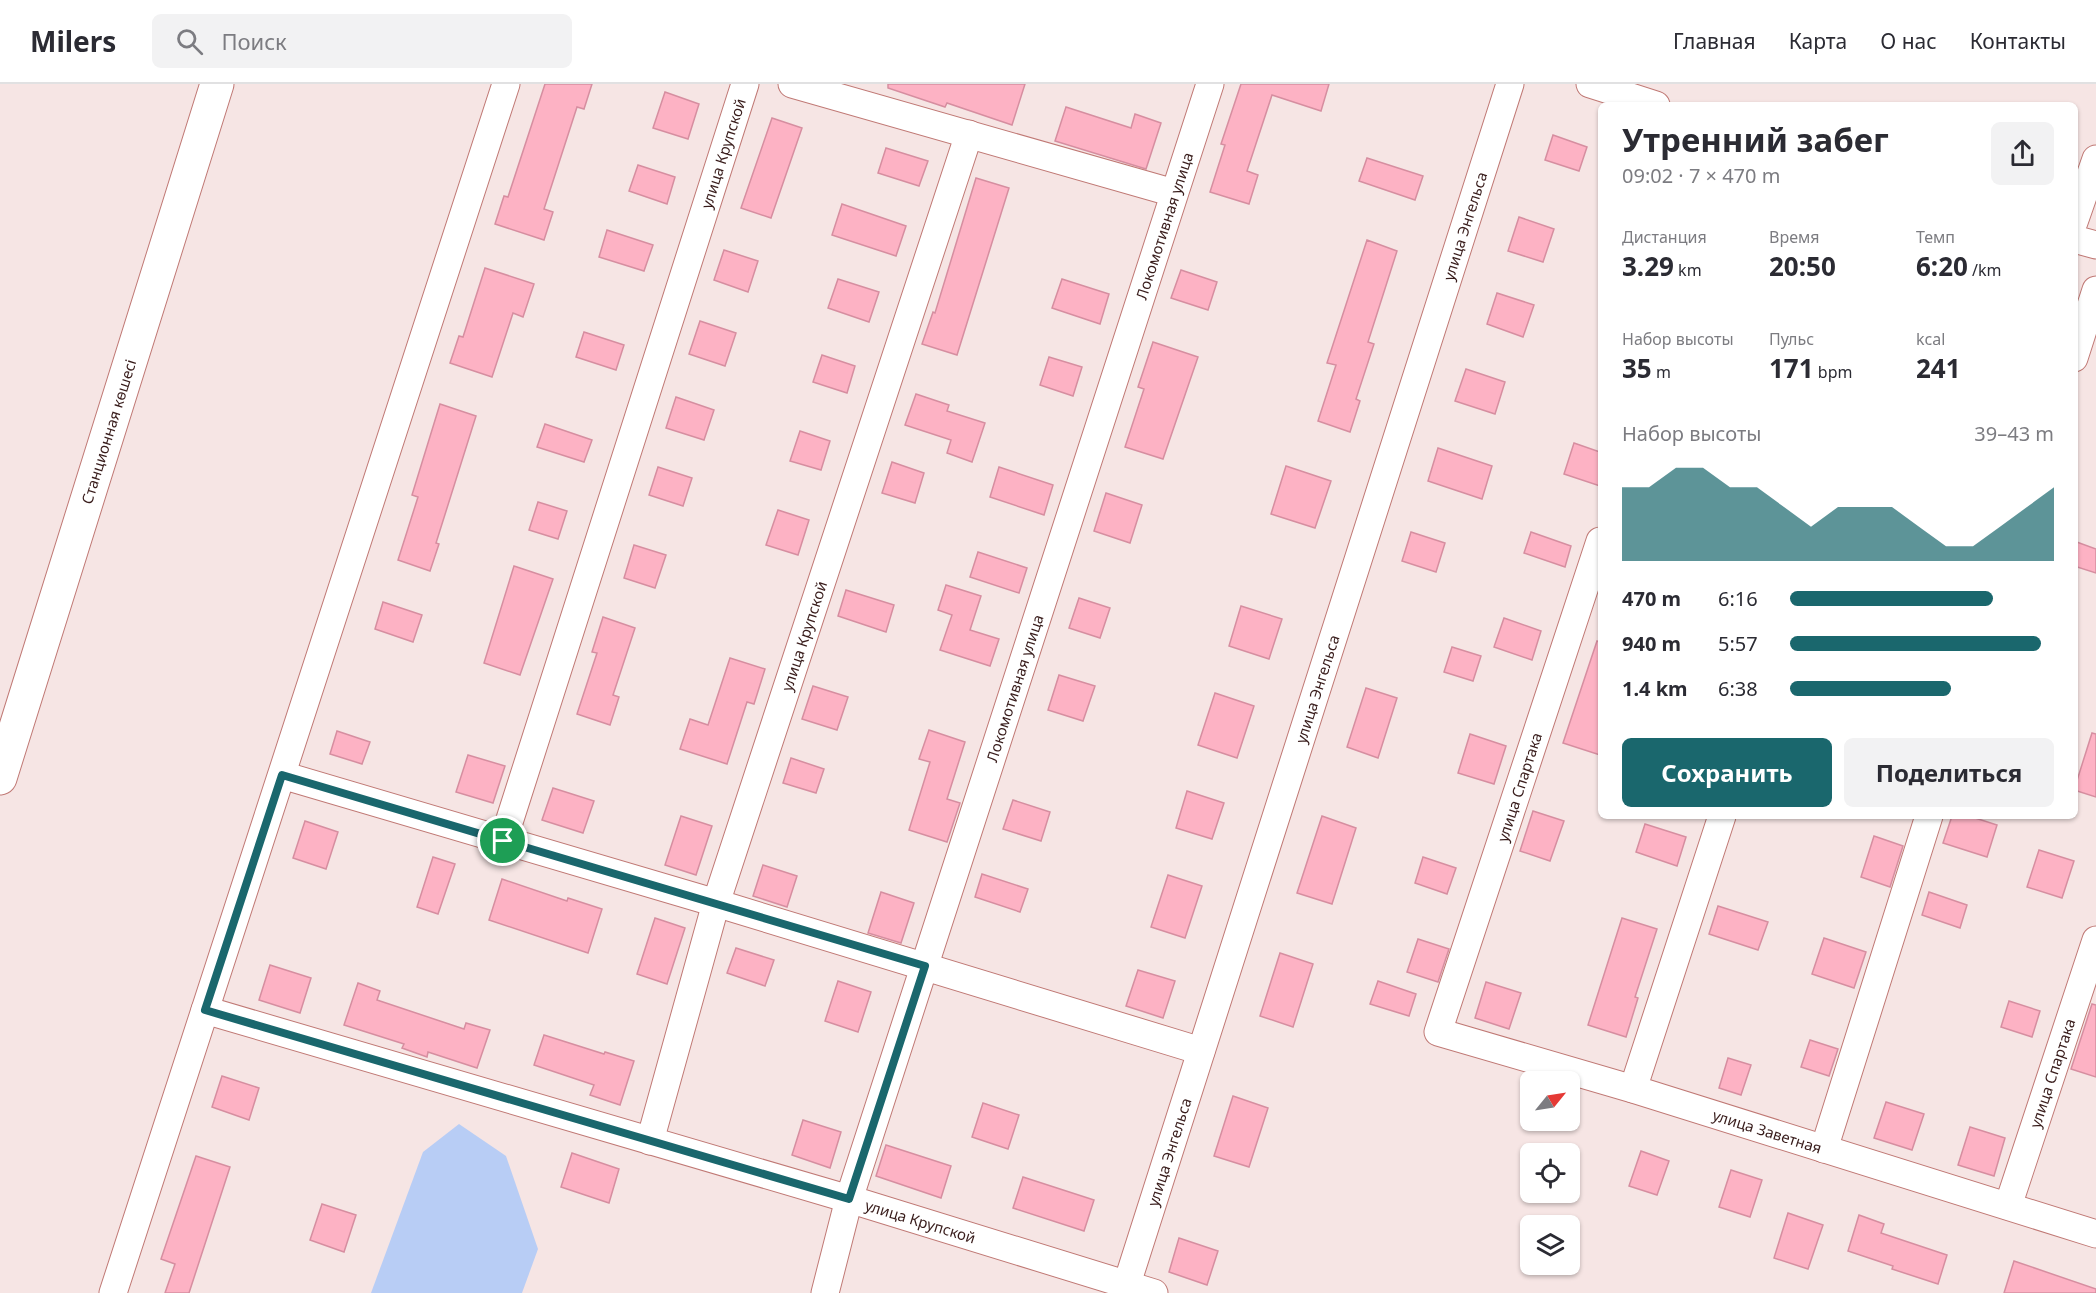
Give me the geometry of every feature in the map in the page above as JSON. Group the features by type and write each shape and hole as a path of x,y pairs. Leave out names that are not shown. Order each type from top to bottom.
{"street":[{"name":"Станционная көшесі","path":"0,778 217,84"},
{"path":"113,1293 506,84"},
{"name":"улица Крупской","path":"503,841 745,84"},
{"path":"792,84 1174,193"},
{"name":"Локомотивная улица","path":"825,1293 849,1199 1209,84"},
{"name":"улица Энгельса","path":"1125,1288 1510,84"},
{"path":"1590,84 1647,102"},
{"name":"улица Крупской","path":"650,1141 716,903 969,134"},
{"path":"2078,211 2096,159"},
{"path":"2078,239 2096,245"},
{"path":"2078,346 2096,290"},
{"name":"улица Спартака","path":"1438,1032 1598,547"},
{"path":"282,775 716,903 1202,1051"},
{"path":"1633,1089 1721,819"},
{"path":"1824,1149 1928,819"},
{"name":"улица Спартака","path":"2008,1206 2096,940"},
{"name":"улица Крупской","path":"205,1010 849,1199 1125,1288 1155,1293"},
{"name":"улица Заветная","path":"1438,1032 1633,1089 2096,1234"}],"water":[{"path":"459,1124 506,1156 538,1249 522,1293 371,1293 423,1152"}],"building":[{"path":"545,84 592,84 584,109 577,107 544,209 553,212 544,240 495,224 504,196 508,197"},
{"path":"888,84 1025,84 1012,125 947,103 945,107 888,88"},
{"path":"1241,84 1329,84 1321,111 1272,95 1247,171 1258,175 1249,204 1210,192 1225,145 1221,144"},
{"path":"665,92 699,104 688,139 653,128"},
{"path":"1066,107 1131,128 1135,114 1161,123 1146,169 1055,141"},
{"path":"772,118 802,128 771,218 741,208"},
{"path":"1553,135 1587,147 1579,171 1545,160"},
{"path":"886,148 928,161 919,186 878,173"},
{"path":"1367,158 1423,176 1415,200 1359,181"},
{"path":"638,165 675,177 667,204 629,191"},
{"path":"976,178 1009,188 957,355 922,344 933,312 935,313"},
{"path":"842,204 906,226 896,256 832,235"},
{"path":"1519,217 1554,229 1543,262 1508,251"},
{"path":"607,230 653,245 644,271 599,257"},
{"path":"1367,240 1397,251 1368,342 1374,344 1356,399 1360,401 1350,432 1318,421 1336,365 1327,363"},
{"path":"724,250 758,261 748,292 714,280"},
{"path":"485,268 534,284 523,317 513,313 492,377 450,363 459,336 463,337"},
{"path":"1181,270 1217,282 1208,310 1171,298"},
{"path":"838,279 879,292 869,322 828,308"},
{"path":"1062,279 1109,294 1100,324 1052,308"},
{"path":"1497,293 1534,305 1523,337 1487,324"},
{"path":"700,321 736,333 725,366 689,354"},
{"path":"584,332 624,345 616,370 576,357"},
{"path":"1153,342 1198,357 1163,459 1125,447 1144,389 1138,387"},
{"path":"822,355 855,366 847,393 813,382"},
{"path":"1049,357 1082,367 1073,396 1040,385"},
{"path":"1466,369 1505,382 1495,414 1455,401"},
{"path":"916,394 949,405 947,411 985,423 972,462 947,453 951,440 905,425"},
{"path":"676,397 714,410 704,440 666,428"},
{"path":"440,404 476,416 436,543 439,544 430,571 398,560 418,497 412,495"},
{"path":"545,424 592,440 584,462 537,447"},
{"path":"800,431 830,441 821,470 790,461"},
{"path":"1574,443 1598,451 1598,485 1564,474"},
{"path":"1438,448 1492,466 1482,499 1428,481"},
{"path":"892,462 924,473 915,503 882,493"},
{"path":"1286,466 1331,481 1315,528 1271,514"},
{"path":"658,467 692,478 683,506 649,495"},
{"path":"999,467 1053,485 1044,515 990,497"},
{"path":"1106,493 1142,505 1130,543 1094,531"},
{"path":"538,502 567,511 558,539 529,530"},
{"path":"778,510 809,520 798,555 766,545"},
{"path":"1411,532 1445,543 1436,572 1402,561"},
{"path":"1531,532 1571,546 1565,567 1524,553"},
{"path":"2078,542 2096,549 2096,573 2078,567"},
{"path":"634,545 666,555 655,588 624,578"},
{"path":"978,552 1027,568 1019,593 970,577"},
{"path":"514,566 553,579 520,675 484,663"},
{"path":"946,585 981,596 970,630 999,639 990,666 940,650 952,615 938,610"},
{"path":"846,590 894,605 886,632 838,616"},
{"path":"1079,598 1110,608 1100,638 1069,628"},
{"path":"383,602 422,615 413,642 375,629"},
{"path":"1241,606 1282,619 1269,659 1229,646"},
{"path":"603,617 635,628 613,695 619,697 610,725 577,714 597,653 592,652"},
{"path":"1504,618 1541,631 1532,660 1494,647"},
{"path":"1597,641 1598,641 1598,754 1563,743"},
{"path":"1452,647 1481,656 1473,681 1444,672"},
{"path":"730,658 765,669 754,704 747,702 727,764 680,749 690,719 708,725"},
{"path":"1059,675 1095,686 1083,721 1048,710"},
{"path":"813,686 848,697 837,730 802,719"},
{"path":"1366,688 1397,698 1378,758 1347,747"},
{"path":"1215,693 1254,706 1237,758 1198,745"},
{"path":"929,730 965,742 947,799 960,803 947,842 909,830 930,762 919,759"},
{"path":"337,731 370,742 362,764 330,754"},
{"path":"2092,733 2096,734 2096,797 2078,791 2078,777"},
{"path":"1470,734 1506,746 1494,784 1458,773"},
{"path":"468,755 505,766 493,803 456,792"},
{"path":"791,758 824,769 816,793 783,783"},
{"path":"553,788 594,801 583,833 542,820"},
{"path":"1187,791 1224,803 1212,839 1176,828"},
{"path":"1013,800 1050,812 1041,841 1003,829"},
{"path":"1533,811 1564,821 1550,861 1520,851"},
{"path":"681,816 712,826 696,875 665,865"},
{"path":"1322,816 1356,828 1332,904 1297,893"},
{"path":"1951,819 1978,819 1997,825 1987,857 1943,843"},
{"path":"305,821 338,832 326,869 293,858"},
{"path":"1645,824 1686,837 1677,866 1636,852"},
{"path":"1874,836 1903,846 1890,887 1861,877"},
{"path":"2039,850 2074,861 2062,898 2027,887"},
{"path":"433,857 455,864 438,914 417,907"},
{"path":"1423,857 1456,868 1447,894 1415,883"},
{"path":"763,865 797,876 787,907 753,896"},
{"path":"982,874 1028,889 1020,912 975,897"},
{"path":"1168,875 1202,886 1185,938 1151,927"},
{"path":"502,879 567,901 568,898 602,909 588,953 489,920"},
{"path":"881,892 914,903 901,943 868,933"},
{"path":"1929,892 1967,905 1960,928 1922,915"},
{"path":"1718,906 1768,922 1758,950 1709,934"},
{"path":"655,918 685,928 667,984 637,974"},
{"path":"1622,918 1657,929 1635,997 1638,998 1626,1037 1588,1025"},
{"path":"1824,938 1866,952 1854,988 1812,974"},
{"path":"1418,939 1449,949 1438,982 1407,972"},
{"path":"736,948 774,960 765,986 727,973"},
{"path":"1280,953 1313,964 1293,1027 1260,1016"},
{"path":"270,965 311,978 300,1013 259,1000"},
{"path":"1138,970 1175,981 1163,1018 1126,1006"},
{"path":"838,981 871,992 858,1032 825,1021"},
{"path":"1378,981 1416,994 1409,1016 1370,1004"},
{"path":"1486,982 1521,993 1509,1029 1475,1018"},
{"path":"358,983 380,991 377,1000 464,1029 466,1023 490,1030 477,1068 428,1052 427,1057 402,1048 404,1044 344,1025"},
{"path":"2009,1001 2040,1011 2032,1037 2001,1027"},
{"path":"2092,1004 2096,1005 2096,1077 2071,1069"},
{"path":"544,1035 634,1061 620,1105 590,1095 594,1085 534,1065"},
{"path":"1810,1040 1838,1049 1829,1076 1801,1067"},
{"path":"1728,1058 1751,1065 1741,1095 1719,1088"},
{"path":"222,1076 259,1088 249,1120 212,1107"},
{"path":"1233,1096 1268,1108 1249,1167 1214,1156"},
{"path":"1886,1102 1924,1114 1912,1150 1874,1138"},
{"path":"983,1103 1019,1115 1008,1149 972,1137"},
{"path":"803,1120 841,1132 830,1168 792,1155"},
{"path":"1970,1127 2005,1138 1994,1176 1958,1165"},
{"path":"886,1145 951,1166 941,1198 876,1176"},
{"path":"1641,1151 1669,1161 1657,1195 1629,1186"},
{"path":"572,1153 619,1169 609,1203 561,1187"},
{"path":"196,1156 230,1167 189,1293 165,1293 175,1264 161,1259"},
{"path":"1731,1170 1762,1180 1750,1217 1719,1207"},
{"path":"1023,1177 1094,1200 1084,1231 1013,1208"},
{"path":"322,1204 356,1215 344,1252 310,1240"},
{"path":"1788,1213 1823,1225 1808,1269 1774,1258"},
{"path":"1859,1215 1884,1224 1881,1233 1947,1255 1938,1284 1848,1251"},
{"path":"1179,1238 1218,1251 1207,1285 1169,1272"},
{"path":"2014,1261 2096,1289 2096,1293 2004,1293"}],"route":[{"path":"282,775 503,841 925,966 849,1199 205,1010 282,775"}]}
